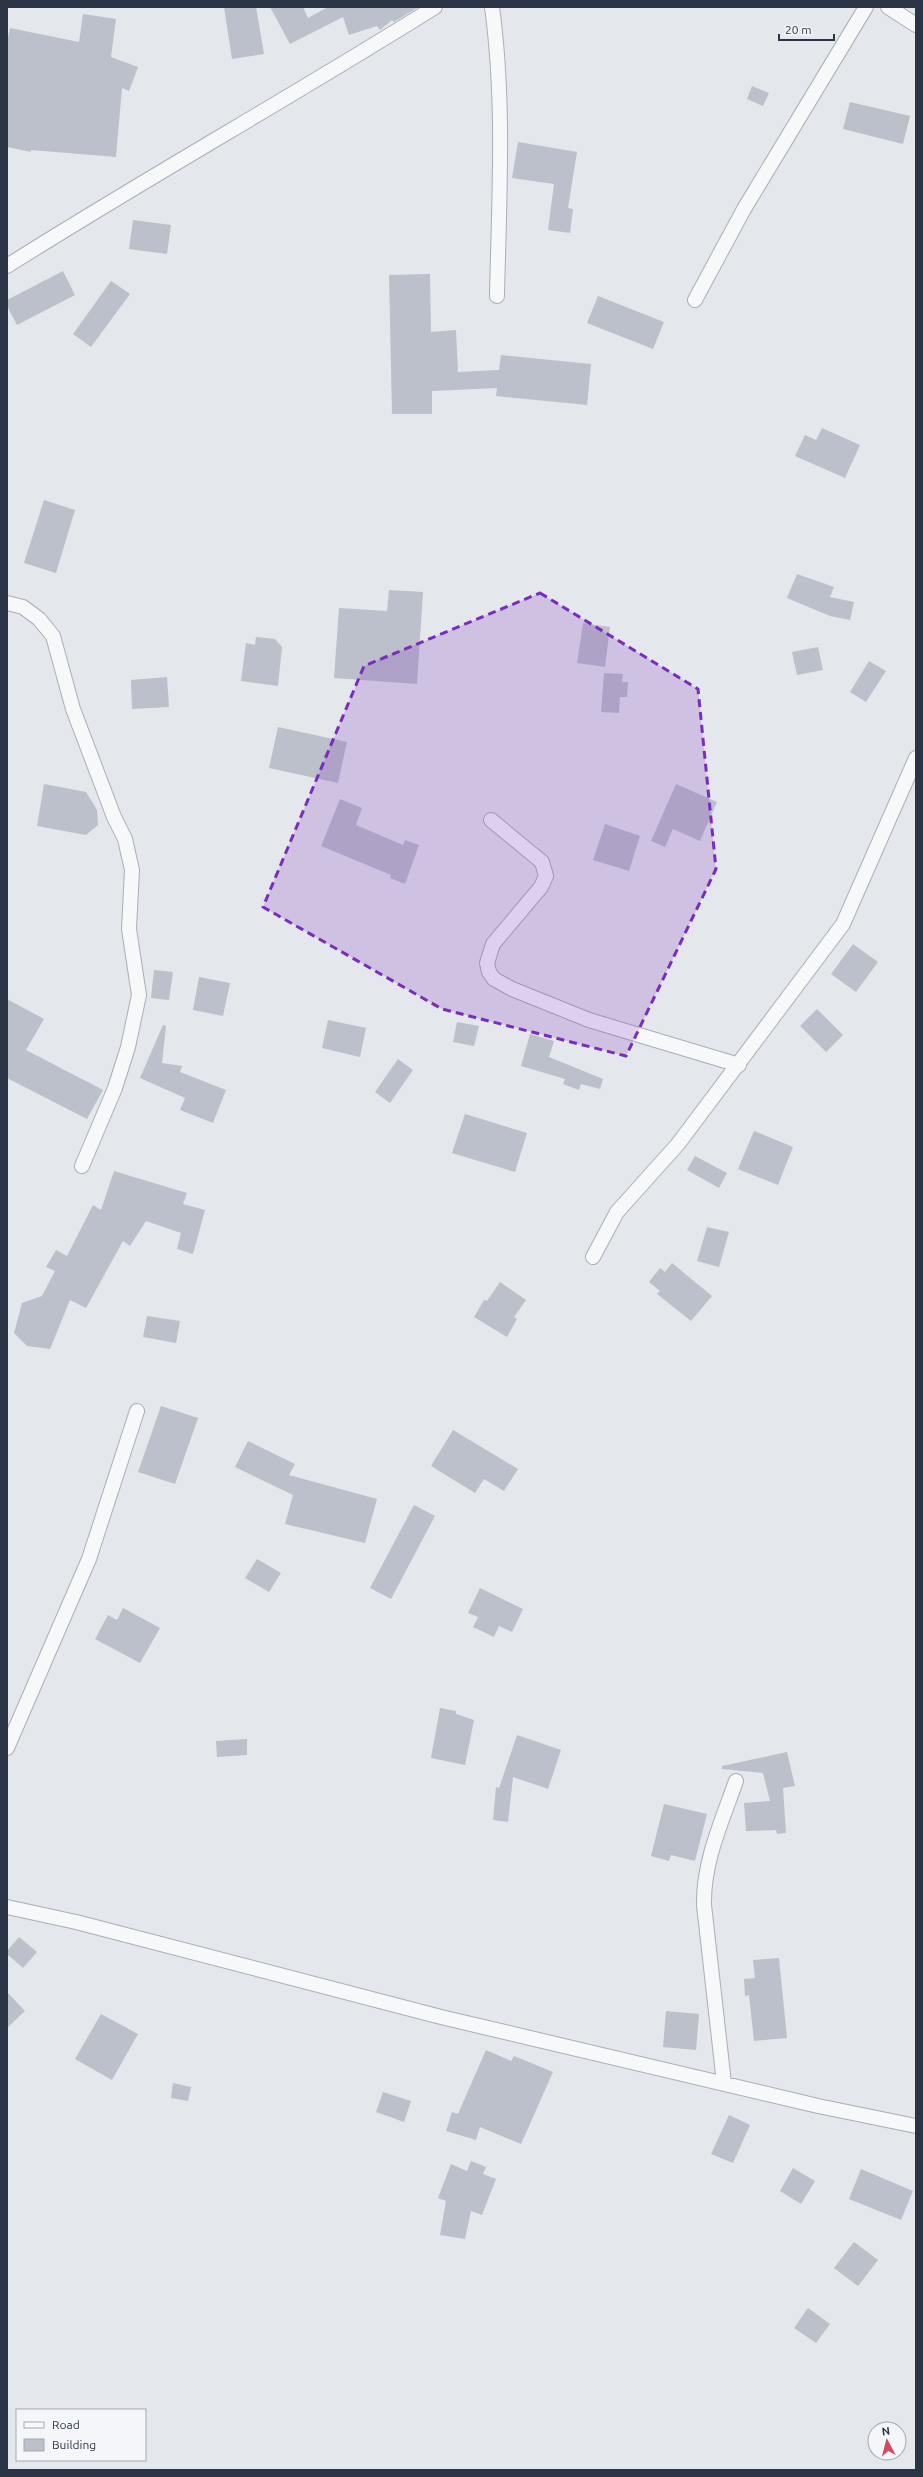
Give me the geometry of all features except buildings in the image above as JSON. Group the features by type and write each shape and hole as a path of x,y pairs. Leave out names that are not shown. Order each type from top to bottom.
{"street":[{"path":"7,266 113,199 314,83 435,7"},
{"path":"492,7 498,50 501,117 497,296"},
{"path":"695,300 744,209 866,7"},
{"path":"888,7 916,25"},
{"path":"7,603 23,607 39,619 54,636 73,709 114,817 125,839 132,870 129,929 139,995 128,1047 115,1088 82,1166"},
{"path":"594,1257 617,1212 678,1144 739,1065 843,924 916,758"},
{"path":"491,820 542,862 546,876 541,887 493,944 488,963 489,972 494,979 512,989 583,1017 739,1065"},
{"path":"7,1748 89,1559 137,1411"},
{"path":"724,2083 704,1905 703,1882 736,1781"},
{"path":"7,1907 76,1922 441,2018 916,2126"}],"highlighted area":[{"path":"540,593 698,689 716,869 626,1056 442,1009 263,907 364,666"}]}
